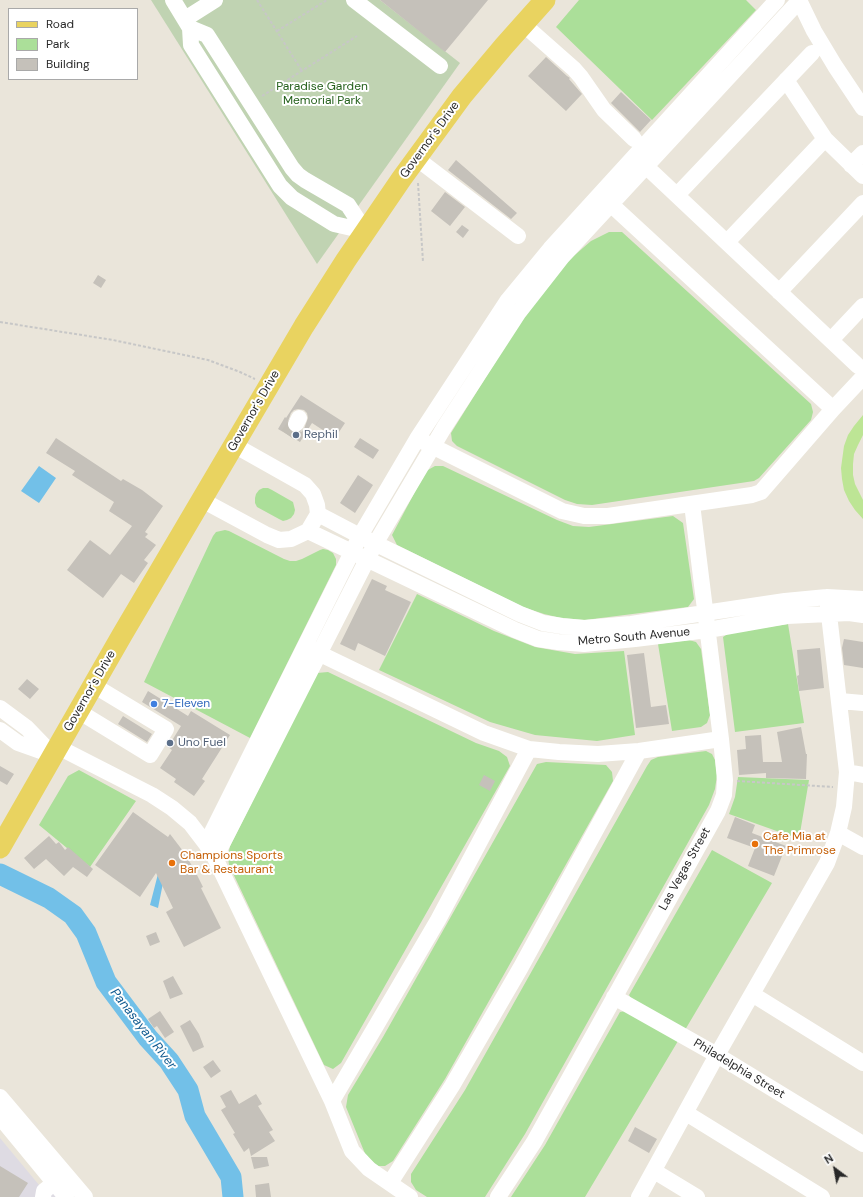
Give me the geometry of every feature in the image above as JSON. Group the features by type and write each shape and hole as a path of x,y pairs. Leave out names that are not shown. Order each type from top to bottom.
{"main road":[{"name":"Governor's Drive","path":"0,848 93,685 268,386 304,326 365,231 416,158 472,84 545,0"}],"street":[{"path":"173,0 188,24 191,45 283,190 292,198 334,224 365,231"},
{"path":"188,24 215,0"},
{"path":"354,0 440,66"},
{"path":"215,858 312,650 360,536 417,439 508,300 550,249 599,194 777,0"},
{"path":"206,844 312,650 368,560 375,544 433,447 519,312 562,257 799,0 814,32 863,108"},
{"path":"188,24 207,35 292,168 305,180 348,205 365,231"},
{"path":"523,24 574,69 604,110 634,139"},
{"path":"677,195 812,53"},
{"path":"786,80 825,139 863,176"},
{"path":"727,242 825,139"},
{"path":"851,165 863,153"},
{"path":"416,158 518,236"},
{"path":"417,439 562,512 584,516 608,516 752,496 761,492 833,409 861,371 831,340 652,172"},
{"path":"292,198 305,180"},
{"path":"599,194 833,409"},
{"path":"780,292 863,203"},
{"path":"831,340 863,306"},
{"path":"202,500 279,540 291,539 308,531 318,514 314,494 305,485 234,445"},
{"name":"Las Vegas Street","path":"498,1197 534,1142 718,811 724,795 725,780 721,739 692,504"},
{"name":"Metro South Avenue","path":"318,514 375,544 520,614 543,623 562,626 584,628 631,624 705,612 826,597 863,599"},
{"name":"Metro South Avenue","path":"308,531 515,630 538,639 584,644 708,630 787,616 849,613 863,615"},
{"path":"639,1197 717,1055 827,862 838,834 844,807 846,780 840,702 826,597"},
{"path":"312,650 484,733 529,749 598,754 639,751 721,739"},
{"path":"78,712 150,755 166,729 93,685"},
{"path":"840,702 863,703"},
{"path":"0,708 55,751"},
{"path":"0,730 18,743 55,751 152,795 172,808 190,823 215,858 332,1101 352,1151 369,1169 410,1197"},
{"path":"332,1101 438,920 529,749"},
{"path":"390,1183 452,1086 521,967 639,751"},
{"path":"846,780 863,775"},
{"path":"838,834 863,847"},
{"path":"752,994 863,1063"},
{"name":"Philadelphia Street","path":"614,997 717,1055 863,1144"},
{"path":"0,1096 60,1178 66,1197"},
{"path":"686,1113 822,1197"},
{"path":"0,1117 60,1178 85,1197"},
{"path":"654,1171 697,1197"},
{"path":"43,1197 44,1191 60,1178"}],"path":[{"path":"257,0 302,71"},
{"path":"276,31 327,0"},
{"path":"251,103 357,36"},
{"path":"418,181 423,262"},
{"path":"0,322 113,340 208,360 240,372 268,386"},
{"path":"725,780 846,780"}],"shaded area":[{"path":"0,1138 44,1191 54,1194 57,1197 0,1197"}],"green space":[{"name":"Paradise Garden Memorial Park","path":"151,0 380,0 460,63 317,264"},
{"path":"579,0 746,0 756,10 652,120 556,27"},
{"path":"609,232 622,232 811,404 813,412 811,420 759,478 754,481 592,505 577,504 565,500 457,446 452,441 451,433 524,316 569,260 591,241"},
{"path":"863,415 863,435 854,454 853,475 855,484 863,500 863,519 849,501 844,490 841,468 844,446 848,435"},
{"path":"435,466 443,466 557,520 573,526 589,527 673,516 683,523 694,599 688,607 585,620 561,618 523,607 397,545 392,535 426,471"},
{"path":"263,488 268,488 293,502 295,510 291,518 283,521 257,507 255,503 256,494"},
{"path":"225,530 290,561 302,559 323,549 333,553 336,559 336,565 250,738 144,682 213,536 216,532"},
{"path":"417,594 494,631 535,647 575,654 624,651 635,735 597,741 535,735 490,722 379,670"},
{"path":"788,624 804,723 735,732 723,637 729,633"},
{"path":"689,640 696,642 701,649 710,715 707,723 701,727 672,731 658,644"},
{"path":"328,672 476,743 499,751 507,757 510,766 341,1063 333,1069 324,1065 229,865 228,856 230,846 317,673"},
{"path":"706,751 712,754 715,760 717,775 715,789 709,805 525,1134 485,1197 427,1197 416,1190 411,1182 411,1174 465,1090 647,766 651,760 658,757"},
{"path":"546,762 606,765 612,772 613,781 445,1079 393,1161 385,1166 378,1166 366,1156 346,1107 348,1095 383,1037 537,764"},
{"path":"79,770 136,801 90,867 39,825 68,776"},
{"path":"738,777 809,780 799,839 729,814 735,797"},
{"path":"712,850 772,883 685,1030 632,1000 629,995"},
{"path":"625,1011 678,1041 585,1197 511,1197 545,1145 620,1012"}],"water":[{"path":"39,466 56,478 39,503 21,491"},
{"path":"159,870 164,878 158,908 150,905"}],"building":[{"path":"380,0 488,0 445,52"},
{"path":"546,57 570,78 569,79 582,94 566,111 528,76"},
{"path":"621,92 651,120 640,132 611,103"},
{"path":"456,160 517,213 511,219 448,170"},
{"path":"445,192 465,207 450,226 431,211"},
{"path":"462,225 469,230 463,238 456,232"},
{"path":"98,275 106,280 101,288 93,283"},
{"path":"301,395 345,423 335,438 312,423 300,442 278,429 285,417 286,418","holes":["298,409 304,410 307,413 308,418 304,429 301,432 296,433 288,430 287,424 291,413"]},
{"path":"56,438 121,481 123,479 142,490 163,506 145,532 148,534 145,537 156,545 144,560 148,563 134,583 121,574 103,598 67,570 90,540 110,555 132,526 109,511 114,502 72,475 75,471 46,453"},
{"path":"360,438 379,450 373,459 354,447"},
{"path":"358,475 373,485 355,513 340,503"},
{"path":"372,579 387,586 385,590 411,602 385,656 358,643 355,651 340,644"},
{"path":"844,639 863,642 863,668 844,665 842,648"},
{"path":"820,648 824,688 799,691 797,676 799,675 797,650"},
{"path":"644,653 651,707 666,705 669,724 636,728 627,655"},
{"path":"27,679 39,689 30,699 18,689"},
{"path":"148,691 188,716 191,711 230,735 202,779 205,781 194,796 174,782 176,779 160,768 172,750 168,747 181,726 142,702"},
{"path":"123,716 152,734 147,742 118,724"},
{"path":"801,727 807,754 806,779 766,778 766,773 739,775 737,750 746,749 745,736 761,735 763,762 782,762 777,732"},
{"path":"0,766 14,774 7,785 0,781"},
{"path":"484,775 495,781 490,791 479,785"},
{"path":"133,812 168,837 170,834 183,851 203,887 201,888 221,928 184,947 166,912 173,908 156,873 140,897 95,865"},
{"path":"735,817 755,825 752,833 786,846 774,876 748,866 755,848 727,838"},
{"path":"49,836 56,844 59,842 65,850 68,847 93,869 87,877 73,867 64,876 46,859 34,869 24,858"},
{"path":"156,932 160,942 150,946 146,936"},
{"path":"173,976 183,994 170,999 163,981"},
{"path":"160,1011 174,1032 165,1038 157,1026 154,1028 148,1019"},
{"path":"190,1020 199,1034 204,1047 193,1052 180,1026"},
{"path":"213,1060 221,1071 211,1078 203,1067"},
{"path":"231,1090 239,1104 256,1094 262,1104 258,1106 273,1130 269,1132 275,1141 251,1156 249,1148 244,1152 233,1134 235,1133 221,1110 226,1107 220,1096"},
{"path":"635,1127 657,1139 649,1153 628,1141"},
{"path":"251,1157 267,1157 269,1166 254,1169"},
{"path":"0,1166 28,1183 19,1197 0,1197"},
{"path":"269,1183 271,1197 256,1197 255,1185"}],"waterway":[{"name":"Panasayan River","path":"0,874 49,898 73,915 86,933 106,982 148,1038 169,1061 188,1090 195,1116 231,1177 233,1197"}],"tunnel":[{"path":"288,435 296,424"}],"place":[{"name":"Rephil","path":"296,435"},
{"name":"7-Eleven","path":"154,704"},
{"name":"Uno Fuel","path":"170,743"},
{"name":"Cafe Mia at The Primrose","path":"755,844"},
{"name":"Champions Sports Bar & Restaurant","path":"172,863"}]}
